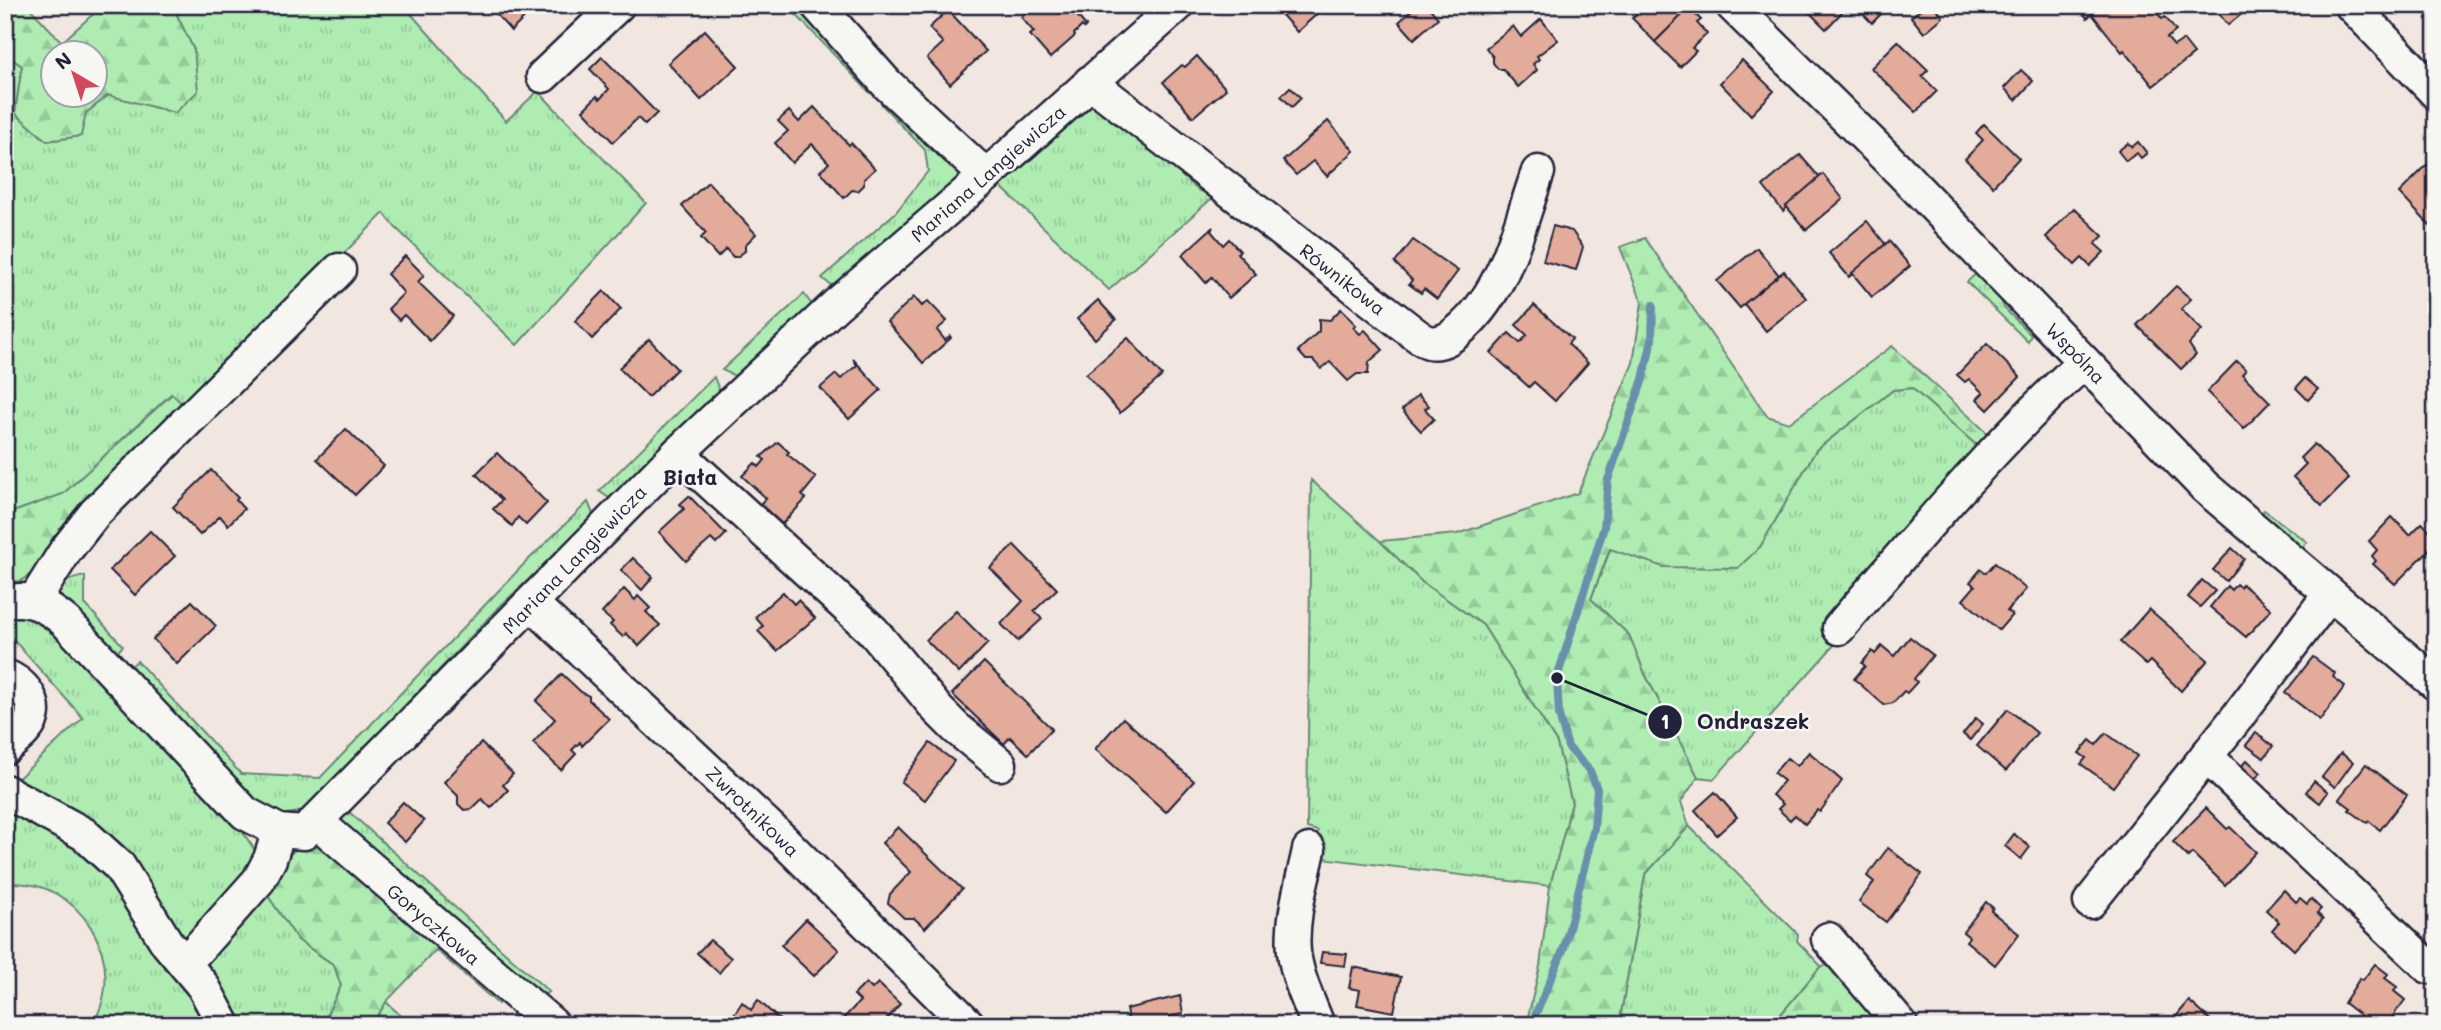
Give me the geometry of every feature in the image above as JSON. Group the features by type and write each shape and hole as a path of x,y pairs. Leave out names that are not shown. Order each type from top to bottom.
{"street":[{"path":"543,76 618,5"},
{"path":"817,5 887,84 986,176"},
{"name":"Mariana Langiewicza","path":"279,831 304,833 678,453 836,305 1178,5"},
{"name":"Wspólna","path":"1732,5 1898,169 2205,486 2436,684"},
{"path":"2351,5 2436,93"},
{"name":"Równikowa","path":"1090,82 1415,334 1430,342 1444,341 1454,335 1471,320 1489,297 1503,270 1538,172"},
{"path":"186,962 259,880 270,859 279,831 245,813 66,622 51,610 20,602 95,513 339,270"},
{"path":"1839,628 1979,465 2030,411 2084,362"},
{"path":"678,453 873,631 938,710 1000,764"},
{"path":"2090,902 2235,720 2330,594"},
{"name":"Zwrotnikowa","path":"531,603 784,841 969,1025"},
{"path":"5,676 14,679 30,694 33,707 32,721 26,730 5,748"},
{"path":"2206,756 2430,967"},
{"path":"5,791 63,821 102,849 119,866 167,943 186,962 203,986 224,1025"},
{"name":"Goryczkowa","path":"316,821 553,1025"},
{"path":"1309,850 1297,914 1294,953 1318,1025"},
{"path":"1828,939 1901,1025"}],"green space":[{"path":"5,5 27,5 58,38 38,38 38,108 92,108 86,113 81,136 47,141 15,113 22,66 5,54"},
{"path":"103,5 172,5 194,50 198,91 175,113 108,95 108,38 66,38"},
{"path":"172,5 406,5 506,121 538,91 646,203 517,345 395,227 384,213 189,410 171,394 63,494 5,515 5,54 22,66 15,113 47,141 80,136 86,113 92,108 108,108 109,95 175,113 194,50"},
{"path":"787,5 808,5 872,89 870,93"},
{"path":"886,104 963,172 961,182 838,291 822,278 896,212 928,171 925,150 882,105"},
{"path":"1087,104 1101,105 1170,161 1199,191 1219,192 1109,290 995,181"},
{"path":"1645,238 1767,416 1789,423 1892,346 1994,439 1983,451 1912,388 1893,390 1816,450 1760,547 1738,568 1664,567 1610,549 1591,599 1629,635 1645,674 1698,777 1681,802 1689,826 1645,875 1619,1025 1526,1025 1540,966 1550,886 1572,803 1557,743 1483,625 1422,582 1380,541 1457,534 1578,493 1633,363 1642,302 1620,247"},
{"path":"1979,271 1997,289 2004,308 2031,335 2028,342 1967,282"},
{"path":"804,294 812,305 813,312 744,375 735,376 722,370"},
{"path":"714,377 719,390 716,401 612,500 599,491"},
{"path":"1912,388 1983,451 1836,643 1714,779 1698,777 1645,674 1629,635 1591,599 1611,548 1664,567 1760,547 1816,450 1893,390"},
{"path":"172,394 189,410 38,569 22,580 5,585 5,557 14,547 5,540 5,515 63,494"},
{"path":"1311,480 1422,582 1483,625 1557,743 1572,803 1550,886 1314,857 1318,831 1307,828"},
{"path":"588,502 593,514 592,521 498,608 314,802 299,812 281,815 249,801 125,671 137,661 241,774 320,778 524,564"},
{"path":"2264,510 2307,542 2297,553 2257,520"},
{"path":"85,576 85,604 123,646 113,657 59,596 60,586"},
{"path":"13,611 45,620 232,816 256,852 258,862 183,944 11,785 83,718 11,637 5,642 5,613"},
{"path":"5,799 102,861 212,1025 92,1025 103,1001 105,976 101,951 91,928 76,908 56,894 32,885 5,884"},
{"path":"347,810 549,992 537,998 342,829 340,819"},
{"path":"1689,826 1798,934 1797,941 1821,966 1772,1025 1619,1025 1645,875"},
{"path":"302,844 316,845 335,853 441,939 436,950 386,1002 372,1025 322,1025 341,986 334,965 298,940 264,890 288,856"},
{"path":"264,890 298,940 334,965 341,986 322,1025 235,1025 209,972 206,964 209,953"},
{"path":"441,939 504,994 498,1004 436,950"},
{"path":"1844,965 1893,1025 1772,1025 1821,966"},
{"path":"386,1002 411,1025 372,1025"}],"building":[{"path":"488,5 538,5 511,31"},
{"path":"1034,5 1068,5 1086,26 1082,26 1075,36 1050,58 1030,35 1034,32 1021,17"},
{"path":"1273,5 1327,5 1297,32"},
{"path":"1417,5 1427,5 1438,18 1414,39 1399,22"},
{"path":"1645,5 1686,5 1689,8 1655,42 1632,18"},
{"path":"1802,5 1843,5 1846,8 1826,29"},
{"path":"1860,5 1884,5 1887,8 1872,23 1857,8"},
{"path":"1926,5 1933,5 1943,17 1924,33 1911,17"},
{"path":"2077,5 2137,5 2141,11 2151,5 2176,31 2167,38 2174,46 2183,40 2194,54 2153,86 2092,14 2087,18"},
{"path":"2212,5 2253,5 2228,25"},
{"path":"1689,8 1701,20 1697,23 1707,34 1692,48 1696,51 1680,67 1655,42"},
{"path":"948,10 986,51 950,84 927,58 943,43 929,28"},
{"path":"1541,19 1558,40 1537,56 1539,59 1533,64 1537,70 1518,87 1503,69 1498,69 1493,63 1493,57 1486,48 1513,26 1521,37"},
{"path":"705,30 738,66 701,100 668,63"},
{"path":"1898,41 1928,70 1922,76 1937,91 1916,112 1871,68"},
{"path":"1197,56 1226,89 1193,117 1163,82"},
{"path":"602,57 657,113 645,125 638,118 613,142 583,110 597,96 600,99 609,89 590,69"},
{"path":"1742,60 1774,91 1751,115 1720,83"},
{"path":"2021,70 2033,81 2016,100 2004,88"},
{"path":"1290,87 1301,98 1292,107 1281,96"},
{"path":"814,107 875,169 864,179 864,185 858,191 852,190 844,198 820,171 829,163 812,144 792,163 775,143 788,131 778,121 789,111 799,122"},
{"path":"1328,121 1354,151 1327,176 1313,161 1296,175 1283,161"},
{"path":"1984,124 2019,158 1993,186 1965,159 1983,140 1976,133"},
{"path":"2138,142 2147,153 2141,158 2137,153 2126,161 2118,151 2128,143 2132,147"},
{"path":"1800,155 1820,178 1783,211 1763,186"},
{"path":"2435,157 2436,228 2434,230 2399,193"},
{"path":"1823,174 1843,199 1806,230 1786,206"},
{"path":"708,182 756,234 745,245 745,251 737,257 733,257 726,249 718,257 701,238 706,233 682,206"},
{"path":"2074,208 2103,236 2095,244 2104,252 2090,266 2082,258 2075,265 2046,237"},
{"path":"1867,221 1886,245 1849,277 1829,253"},
{"path":"1553,226 1572,231 1583,247 1576,270 1543,261"},
{"path":"1213,227 1211,231 1223,245 1229,239 1240,251 1237,253 1256,274 1229,298 1212,277 1206,283 1182,255"},
{"path":"1413,240 1458,271 1437,299 1424,289 1421,293 1409,284 1412,280 1395,263"},
{"path":"1889,241 1910,266 1872,297 1852,273"},
{"path":"1757,248 1779,275 1740,308 1717,281"},
{"path":"405,256 424,275 418,282 453,316 430,341 404,315 399,320 388,309 404,293 387,274"},
{"path":"1784,271 1806,298 1766,331 1744,304"},
{"path":"2176,286 2191,299 2181,309 2202,330 2189,344 2196,355 2181,369 2137,325"},
{"path":"604,291 621,309 592,339 575,321"},
{"path":"914,297 922,306 928,301 947,321 937,330 945,340 950,336 951,338 923,363 887,322"},
{"path":"1098,300 1116,320 1095,339 1077,319"},
{"path":"1534,305 1572,339 1568,344 1588,363 1555,401 1534,382 1529,387 1491,353 1509,333 1520,343 1527,335 1516,325"},
{"path":"1341,309 1356,325 1353,327 1360,334 1365,330 1383,350 1369,362 1368,374 1357,374 1348,381 1330,362 1321,369 1313,360 1306,360 1298,351 1319,331 1319,319 1330,320"},
{"path":"1128,338 1162,376 1120,413 1086,374"},
{"path":"649,339 677,369 648,397 619,368"},
{"path":"1987,344 2020,377 1988,410 1977,399 1983,393 1969,379 1965,382 1957,375"},
{"path":"853,359 881,390 849,419 820,388 836,374 841,379 857,365"},
{"path":"2237,361 2246,370 2242,374 2270,402 2244,429 2207,392"},
{"path":"2305,378 2318,389 2308,400 2296,388"},
{"path":"1418,395 1429,406 1425,409 1434,419 1421,431 1402,410"},
{"path":"346,429 384,466 355,495 317,459"},
{"path":"778,442 789,452 787,454 816,478 802,495 806,499 782,524 760,504 766,498 742,476 755,463 759,467 765,460 761,457"},
{"path":"2314,444 2349,479 2322,506 2293,477 2306,464 2300,458"},
{"path":"497,453 547,503 526,525 518,517 512,526 493,509 502,500 476,474"},
{"path":"211,470 238,498 236,500 244,509 228,525 220,516 200,535 173,507"},
{"path":"689,496 726,534 716,544 711,539 686,561 659,532 684,509 680,504"},
{"path":"2392,517 2410,535 2422,523 2436,537 2427,552 2395,584 2373,564 2376,561 2372,556 2377,550 2369,541"},
{"path":"150,531 175,556 135,595 110,570"},
{"path":"1014,545 1057,589 1034,611 1042,619 1018,641 1001,624 1023,601 990,568"},
{"path":"2232,548 2244,559 2226,581 2213,570"},
{"path":"633,558 653,577 642,590 621,570"},
{"path":"1995,563 2026,589 2007,611 2012,615 1999,630 1963,600 1975,586 1970,582 1981,569 1986,573"},
{"path":"2202,580 2215,591 2200,607 2188,597"},
{"path":"2236,584 2240,587 2242,584 2271,609 2246,637 2210,607 2227,586 2231,590"},
{"path":"624,589 635,600 638,596 650,608 646,612 660,625 639,646 626,633 623,637 610,625 613,622 602,613"},
{"path":"783,592 794,604 798,600 815,618 777,651 758,631 763,626 755,617"},
{"path":"192,601 216,626 177,664 153,639"},
{"path":"2149,609 2208,660 2181,691 2150,661 2146,665 2120,642"},
{"path":"956,611 988,643 959,673 926,640"},
{"path":"1910,637 1933,655 1914,679 1917,682 1907,693 1904,691 1893,703 1884,705 1854,679 1865,666 1862,663 1872,651 1875,654 1882,646 1894,656"},
{"path":"2313,657 2335,673 2333,677 2345,686 2320,720 2285,693"},
{"path":"984,662 1052,729 1028,754 1010,737 1004,744 952,694"},
{"path":"562,674 589,696 589,700 609,719 582,746 580,742 572,750 576,754 561,770 533,743 555,719 536,701"},
{"path":"2008,709 2037,733 2006,771 1977,746"},
{"path":"1123,718 1194,781 1166,812 1095,749"},
{"path":"1976,718 1983,724 1970,740 1963,734"},
{"path":"2106,733 2137,756 2113,787 2081,764 2086,758 2079,753 2090,740 2096,745"},
{"path":"2256,733 2273,746 2264,758 2246,745"},
{"path":"481,743 513,774 503,785 508,790 491,808 482,799 472,809 464,810 458,804 458,796 444,782"},
{"path":"930,743 954,761 925,800 901,782"},
{"path":"1809,752 1842,781 1820,812 1817,810 1805,824 1795,815 1790,820 1778,809 1783,804 1772,795 1784,781 1774,773 1787,758 1797,766"},
{"path":"2341,753 2353,762 2335,787 2322,777"},
{"path":"2247,760 2261,773 2251,782 2238,770"},
{"path":"2366,764 2407,795 2380,830 2349,810 2351,808 2339,799"},
{"path":"2314,781 2328,792 2320,803 2306,792"},
{"path":"1715,792 1737,817 1717,835 1695,810"},
{"path":"403,802 424,821 405,842 384,823"},
{"path":"2206,808 2256,852 2225,885 2192,853 2188,857 2173,842"},
{"path":"898,827 962,889 925,928 914,918 904,918 888,903 890,894 911,872 882,843"},
{"path":"2014,834 2030,847 2021,859 2005,846"},
{"path":"1888,848 1922,874 1886,922 1859,902 1874,882 1867,876"},
{"path":"2284,890 2296,902 2300,898 2307,904 2311,899 2321,909 2317,913 2323,919 2294,950 2272,930 2279,922 2266,910"},
{"path":"1986,902 1993,908 1991,911 2019,934 1995,965 1966,941 1969,937 1963,932"},
{"path":"806,919 839,950 814,976 781,945"},
{"path":"710,940 731,958 719,973 697,953"},
{"path":"1322,952 1347,954 1345,966 1320,963"},
{"path":"2375,964 2388,974 2385,978 2397,987 2394,991 2405,1000 2386,1025 2374,1018 2370,1023 2344,1003 2360,978 2363,980"},
{"path":"1353,967 1401,977 1394,1012 1357,1005 1360,990 1349,988"},
{"path":"866,983 872,989 878,983 900,1004 887,1019 893,1025 843,1025 840,1022 860,1001 854,995"},
{"path":"1180,996 1183,1014 1170,1016 1172,1025 1129,1025 1126,1009"},
{"path":"758,1000 785,1025 727,1025 742,1002 751,1010"},
{"path":"2189,1001 2216,1025 2169,1025"}],"waterway":[{"path":"1531,1025 1564,948 1594,828 1597,789 1590,771 1568,747 1559,715 1557,678 1604,527 1608,480 1643,379 1652,340 1653,305"}],"place":[{"name":"Ondraszek","path":"1557,678"}],"district":[{"name":"Biała","path":"690,476"}]}
